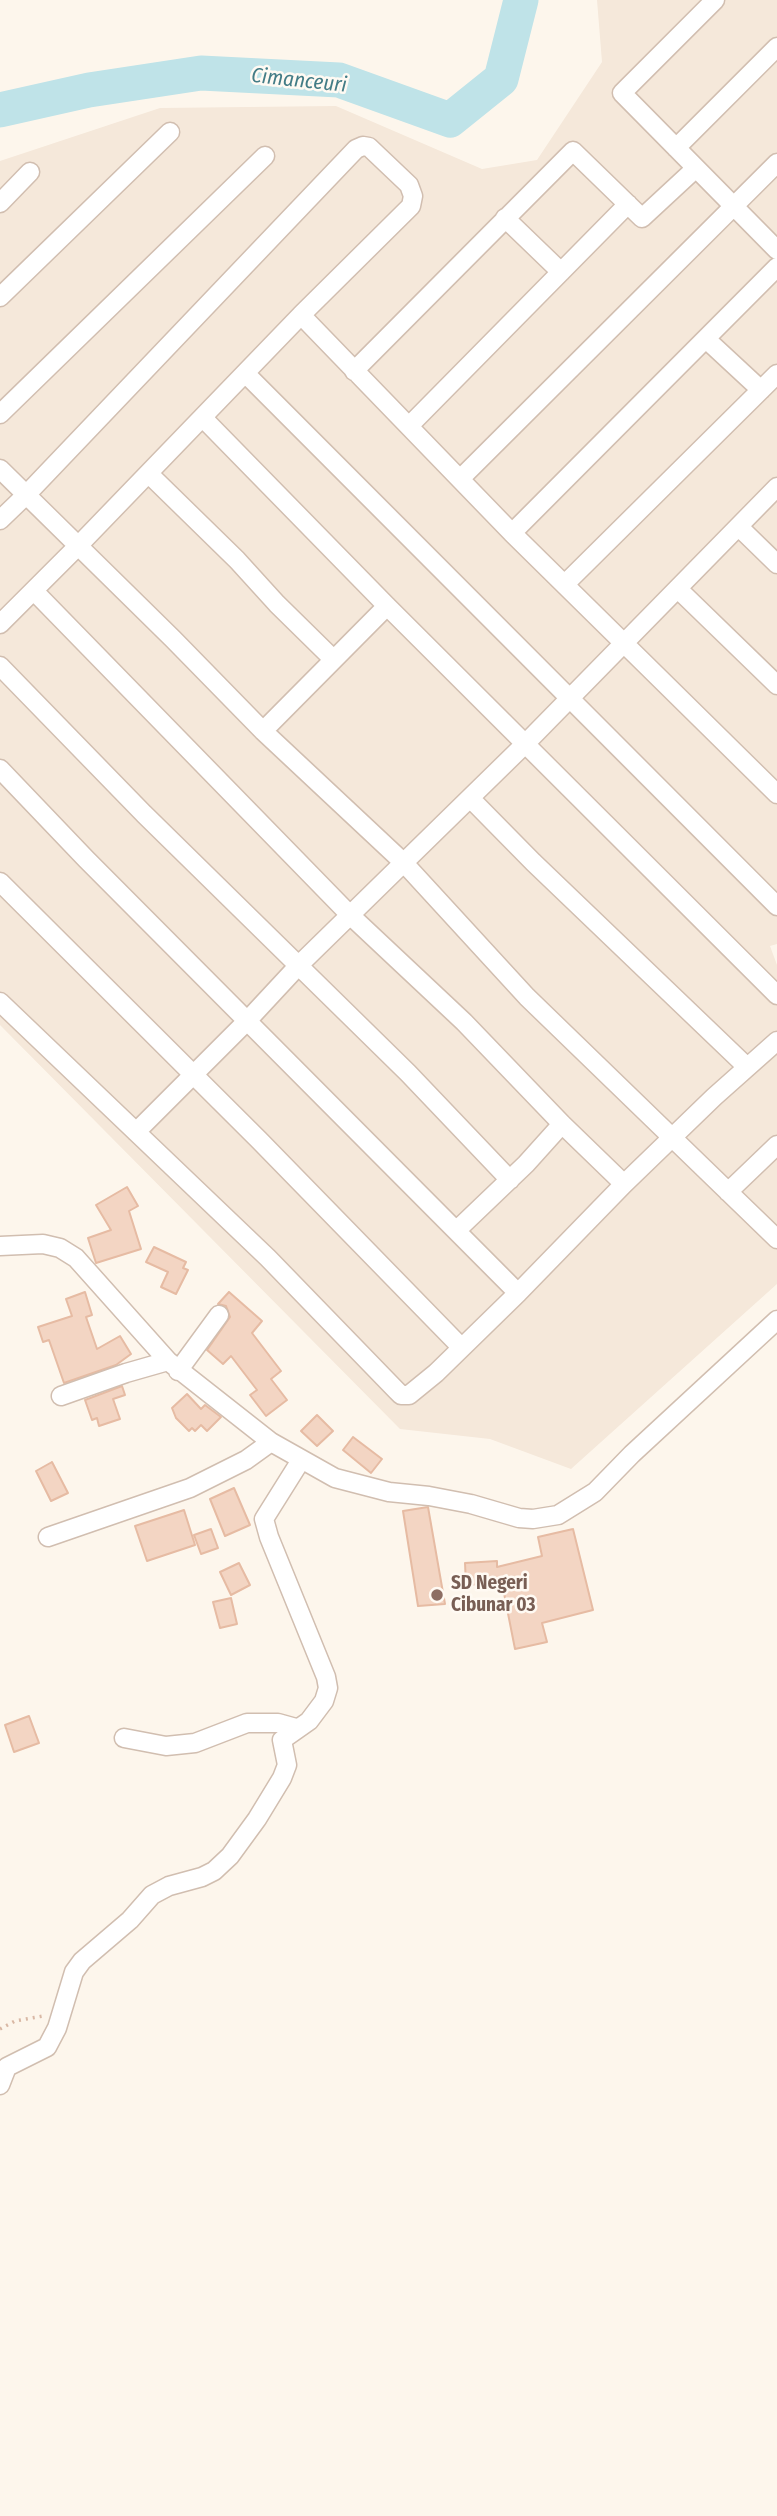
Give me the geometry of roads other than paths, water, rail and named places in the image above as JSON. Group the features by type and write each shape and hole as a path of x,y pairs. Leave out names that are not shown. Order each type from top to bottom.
{"street":[{"path":"715,0 622,93 777,250"},
{"path":"676,148 777,47"},
{"path":"0,297 170,132"},
{"path":"0,520 348,155 356,149 369,146 409,185 413,201 0,624"},
{"path":"354,371 573,150 642,218 696,168"},
{"path":"0,414 265,156"},
{"path":"461,478 777,163"},
{"path":"0,203 30,172"},
{"path":"410,425 628,204"},
{"path":"505,218 561,272"},
{"path":"512,533 777,267"},
{"path":"301,315 512,533 777,794"},
{"path":"706,339 761,390"},
{"path":"246,374 777,906"},
{"path":"565,583 777,374"},
{"path":"202,418 777,995"},
{"path":"0,469 263,731 404,863 527,997 777,1239"},
{"path":"149,474 333,659"},
{"path":"136,1132 299,965 526,743 777,487"},
{"path":"739,527 777,564"},
{"path":"678,589 777,685"},
{"path":"34,591 350,915 464,1022 624,1184"},
{"path":"263,731 387,606"},
{"path":"0,666 144,814 408,1073 510,1180"},
{"path":"0,769 518,1293"},
{"path":"470,798 607,934 747,1067"},
{"path":"0,882 194,1074 461,1347"},
{"path":"0,1002 268,1258 401,1395 409,1395 419,1389 518,1293 624,1184 777,1041"},
{"path":"457,1230 510,1180 562,1124"},
{"path":"728,1192 777,1145"},
{"path":"0,1246 43,1244 60,1248 76,1258 173,1366 271,1442 335,1478 389,1492 460,1502 519,1518 533,1519 558,1514 595,1492 632,1454 777,1320"},
{"path":"61,1396 126,1373 173,1366 219,1315"},
{"path":"48,1537 190,1488 246,1460 271,1442"},
{"path":"0,2085 7,2067 47,2047 57,2028 74,1972 82,1961 130,1920 152,1895 169,1886 214,1871 230,1856 257,1819 282,1777 287,1765 281,1741 309,1721 324,1701 328,1688 326,1677 268,1537 264,1519 301,1460"},
{"path":"124,1738 166,1746 195,1743 247,1723 278,1723 296,1728"}],"waterway":[{"name":"Cimanceuri","path":"0,110 89,90 201,73 339,80 450,120 501,79 521,0"}],"place":[{"name":"SD Negeri Cibunar 03","path":"437,1595"}]}
